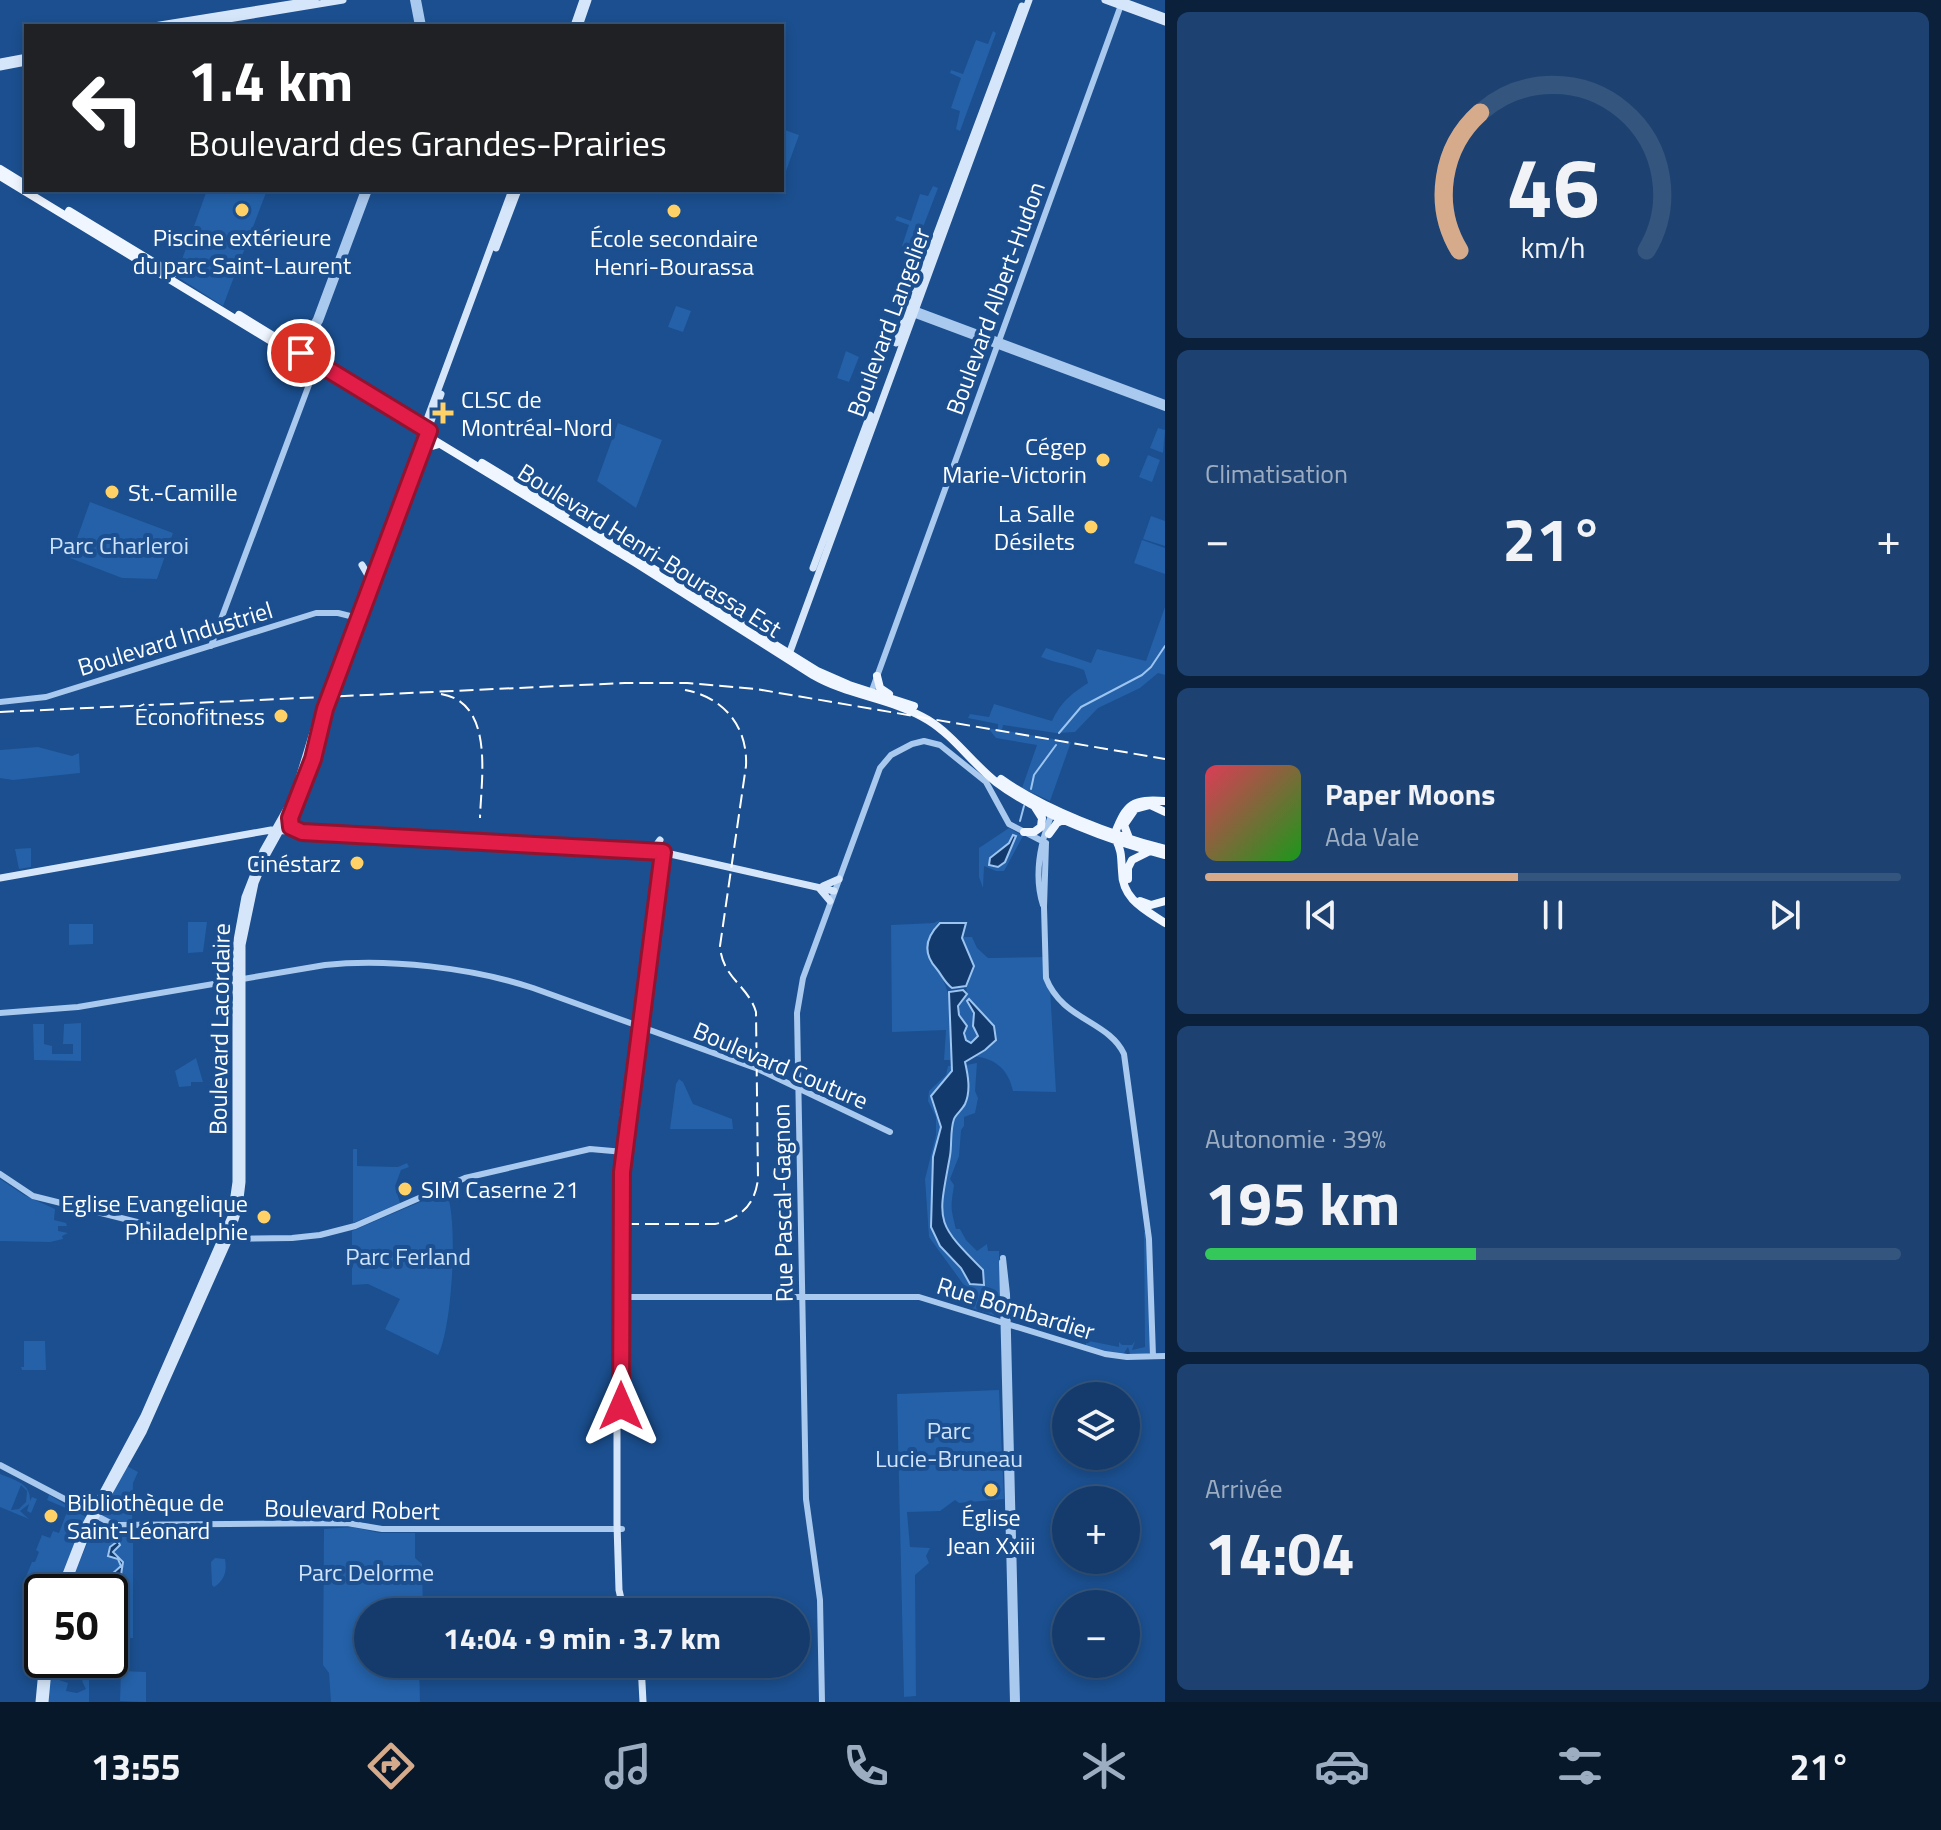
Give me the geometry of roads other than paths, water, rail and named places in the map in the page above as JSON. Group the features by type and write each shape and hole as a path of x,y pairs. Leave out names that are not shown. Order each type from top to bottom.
{"main road":[{"path":"166,24 315,0"},
{"path":"198,24 343,0"},
{"path":"577,24 586,0"},
{"name":"Boulevard Langelier","path":"785,654 1026,0"},
{"path":"1105,0 1121,2 1165,20"},
{"path":"0,64 24,60"},
{"path":"0,169 24,184"},
{"name":"Boulevard Henri-Bourassa Est","path":"0,176 24,190"},
{"name":"Boulevard Henri-Bourassa Est","path":"27,192 317,365 785,654"},
{"name":"Boulevard Henri-Bourassa Est","path":"37,192 298,354"},
{"name":"Boulevard Lacordaire","path":"69,1574 93,1516 138,1430 226,1239 236,1182 236,946 248,885 264,850 291,815 303,788 325,709 369,577 514,192"},
{"name":"Boulevard Henri-Bourassa Est","path":"425,432 443,446 785,654 929,721 946,733 997,782 1032,804 1152,851 1165,852"},
{"name":"Boulevard Lacordaire","path":"238,979 242,937 252,893 300,779 322,703 420,454 425,432"},
{"path":"420,454 432,444 443,446"},
{"path":"362,565 369,577"},
{"path":"877,676 880,688 896,699"},
{"name":"Boulevard Henri-Bourassa Est","path":"871,694 896,699 939,721 1009,784 1058,813"},
{"path":"1165,801 1145,800 1132,804 1123,813 1115,836 1122,851 1122,878 1127,894 1165,923"},
{"path":"1024,832 1038,830 1042,823 1041,814 1032,804"},
{"path":"1129,838 1124,825 1132,811 1150,805 1165,812"},
{"path":"1045,839 1057,823 1058,813"},
{"path":"291,815 291,827 302,832"},
{"path":"0,877 278,831 661,852 834,891"},
{"path":"255,833 266,839 264,850"},
{"name":"Boulevard Henri-Bourassa Est","path":"1115,836 1165,852"},
{"path":"641,850 655,847 662,840 674,854"},
{"path":"641,850 654,856 659,866"},
{"path":"1152,851 1137,855 1130,861 1128,883 1137,898 1146,904 1156,905 1165,901"},
{"path":"624,1598 619,1486 621,1152 661,852"},
{"path":"659,866 674,854"},
{"path":"817,887 839,879"},
{"path":"817,887 825,892 830,901"},
{"path":"42,1702 44,1678"},
{"path":"640,1678 641,1702"}],"street":[{"path":"416,0 421,24"},
{"name":"Boulevard Albert-Hudon","path":"871,694 1121,2"},
{"path":"298,354 320,321 366,192"},
{"path":"911,311 1165,406"},
{"path":"211,646 317,365"},
{"name":"Boulevard Industriel","path":"0,702 46,697 316,613 331,612 357,618"},
{"name":"Rue Pascal-Gagnon","path":"822,1702 820,1600 806,1499 799,995 830,901 882,765 891,755 921,741 940,745 984,780 1005,819 1024,832"},
{"path":"1058,813 1045,839 1046,978 1053,994 1065,1006 1116,1042 1124,1054 1149,1239 1153,1356"},
{"path":"1024,832 1045,839"},
{"name":"Boulevard Couture","path":"0,1013 78,1007 334,964 404,964 519,983 758,1069 890,1132"},
{"path":"0,1174 23,1191 49,1201 205,1239 292,1238 332,1232 365,1222 465,1178 590,1149 621,1152"},
{"path":"1005,1322 1003,1258 1015,1702"},
{"name":"Rue Bombardier","path":"618,1297 919,1297 1110,1355 1165,1356"},
{"name":"Boulevard Robert","path":"0,1465 93,1516 119,1525 347,1523 382,1529 620,1529"}],"waterway":[{"path":"1059,733 1081,707 1142,675 1165,646"},
{"path":"1031,789 1034,775 1056,745"},
{"path":"1020,821 1024,806"}],"railway":[{"path":"0,712 625,683 687,683 756,689 1165,759"},
{"path":"625,1224 724,1222 750,1203 758,1179 756,1012 725,966 720,946 746,752 738,726 722,707 711,699 685,690"},
{"path":"441,694 458,700 470,712 477,727 482,764 480,818"}],"place":[{"name":"Piscine extérieure du parc Saint-Laurent","path":"242,210"},
{"name":"École secondaire Henri-Bourassa","path":"674,211"},
{"name":"CLSC de Montréal-Nord","path":"443,413"},
{"name":"Cégep Marie-Victorin","path":"1103,460"},
{"name":"St.-Camille","path":"112,492"},
{"name":"La Salle Désilets","path":"1091,527"},
{"name":"Éconofitness","path":"281,716"},
{"name":"Cinéstarz","path":"357,863"},
{"name":"SIM Caserne 21","path":"405,1189"},
{"name":"Eglise Evangelique Philadelphie","path":"264,1217"},
{"name":"Église Jean Xxiii","path":"991,1490"},
{"name":"Bibliothèque de Saint-Léonard","path":"51,1516"}],"park label":[{"name":"Parc Charleroi","path":"119,545"},
{"name":"Parc Ferland","path":"408,1256"},
{"name":"Parc Lucie-Bruneau","path":"949,1444"},
{"name":"Parc Delorme","path":"366,1572"}]}
